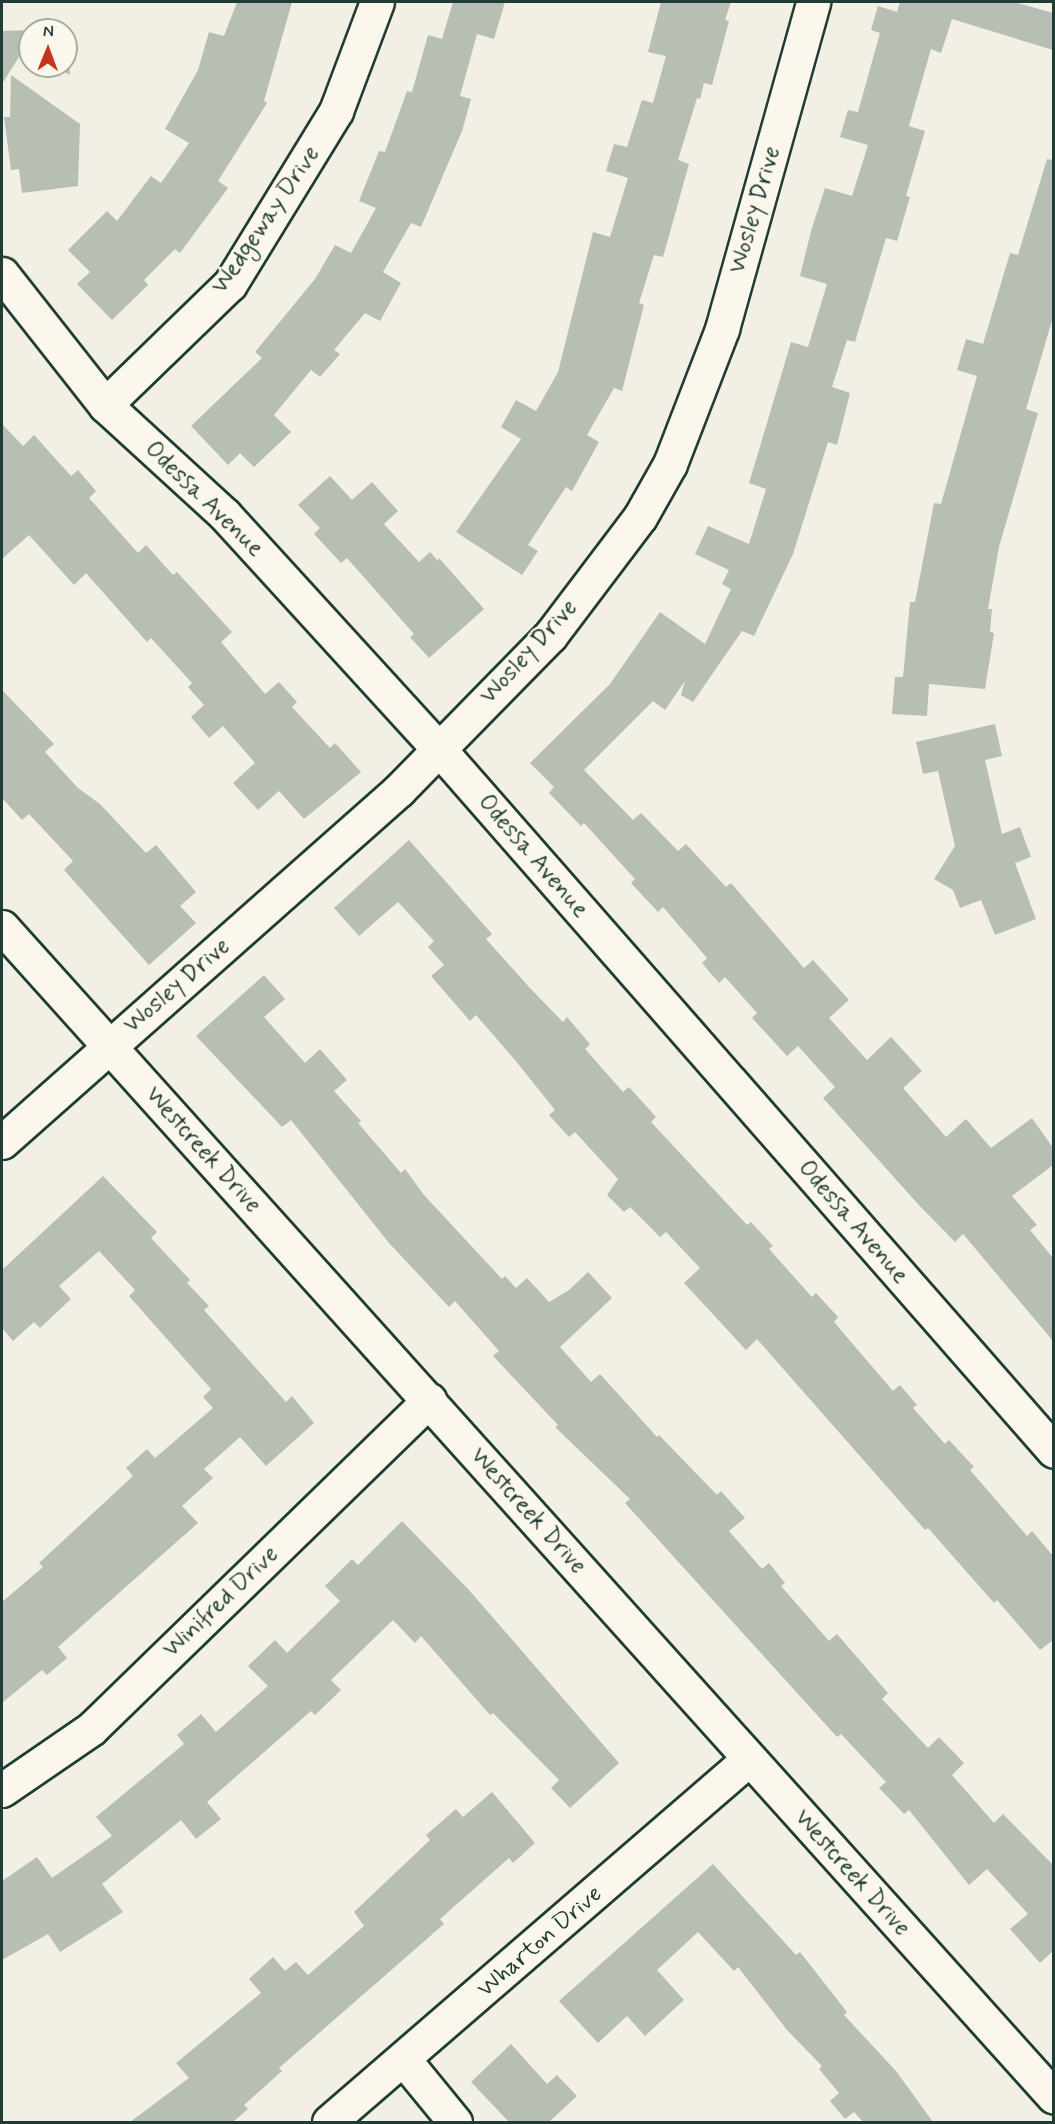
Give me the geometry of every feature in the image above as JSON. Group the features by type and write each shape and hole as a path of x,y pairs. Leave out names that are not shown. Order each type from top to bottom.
{"street":[{"name":"Wedgeway Drive","path":"105,405 230,284 336,111 377,2"},
{"name":"Wosley Drive","path":"2,1142 399,790 550,636 640,517 670,464 722,329 813,2"},
{"name":"Odessa Avenue","path":"2,274 105,405 225,515 439,749 1053,1450"},
{"name":"Westcreek Drive","path":"2,927 1053,2097"},
{"name":"Winifred Drive","path":"2,1790 91,1729 429,1400"},
{"name":"Wharton Drive","path":"329,2122 405,2061 749,1759"},
{"path":"405,2061 455,2122"}],"building":[{"path":"237,2 292,2 264,101 267,103 218,181 228,188 180,253 175,249 144,280 148,285 112,320 77,284 90,272 68,250 107,211 117,221 151,176 161,183 189,143 165,129 198,70 209,32 224,36"},
{"path":"453,2 505,2 494,39 477,34 460,96 471,99 462,131 421,227 411,223 383,272 401,283 380,321 365,313 334,350 340,354 320,377 311,370 274,415 291,432 254,467 240,453 228,465 191,426 262,358 255,352 315,279 335,245 351,253 376,208 359,201 379,151 385,152 407,91 412,92 428,35 442,39"},
{"path":"661,2 731,2 725,20 729,21 712,85 704,83 700,99 697,98 678,160 689,164 663,257 654,255 639,303 644,305 622,391 614,388 587,435 599,442 572,491 566,487 528,545 538,551 522,575 456,532 521,439 501,427 516,400 536,411 558,372 593,232 610,237 628,178 606,171 614,144 627,147 642,100 653,103 666,56 648,52"},
{"path":"900,2 1014,2 1053,13 1053,50 952,19 941,53 931,49 909,126 925,131 906,196 910,197 897,241 886,238 855,342 847,340 832,387 850,393 837,445 828,442 793,554 754,636 742,631 693,702 681,695 685,681 665,710 653,701 584,770 633,820 641,813 678,851 686,844 726,887 731,883 804,968 813,960 849,1000 829,1018 867,1060 891,1037 922,1071 903,1088 946,1137 966,1119 991,1148 1032,1118 1053,1148 1053,1165 1012,1196 1037,1225 1030,1230 1053,1258 1053,1341 963,1234 955,1242 823,1098 835,1087 798,1046 787,1056 752,1018 757,1013 725,977 719,983 702,963 707,958 663,907 658,912 631,883 635,879 584,823 581,826 549,793 554,787 530,763 610,684 660,612 705,644 731,589 722,584 729,570 695,554 708,526 749,544 766,489 749,483 791,342 808,347 827,284 800,276 811,231 825,188 852,196 868,145 840,137 848,110 858,112 880,33 871,30 878,6 897,12"},
{"path":"18,30 18,59 2,84 2,31"},
{"path":"11,75 80,124 78,186 22,193 19,169 11,170 4,117 10,117"},
{"path":"1047,159 1053,160 1053,317 1026,409 1038,413 999,547 988,609 992,609 990,632 994,633 985,689 929,684 927,716 892,714 895,677 903,677 910,602 915,602 934,503 941,504 977,376 957,370 966,339 983,344 1010,253 1018,255"},
{"path":"2,424 23,446 34,435 71,476 78,470 96,491 89,498 138,553 146,545 173,575 177,572 232,632 221,642 265,694 279,682 297,702 292,707 330,748 335,743 361,772 304,819 279,791 258,810 233,783 255,763 223,726 209,738 191,717 204,705 188,687 192,683 151,638 147,642 86,573 74,585 29,535 2,559"},
{"path":"330,476 352,500 372,482 398,511 384,524 419,562 430,552 438,561 439,558 484,609 429,658 410,637 414,634 347,558 341,563 314,534 320,528 298,505"},
{"path":"2,690 54,744 45,752 78,788 100,804 146,853 156,845 196,892 180,906 196,923 149,965 64,870 73,861 29,814 22,820 2,798"},
{"path":"995,724 1002,756 985,760 1002,834 1020,827 1031,857 1015,863 1036,919 995,935 981,900 960,908 953,890 934,879 955,846 938,771 923,774 916,742"},
{"path":"409,840 492,934 486,939 563,1022 567,1017 590,1044 585,1049 623,1092 629,1087 656,1117 651,1122 747,1225 751,1222 773,1246 769,1249 812,1297 816,1293 838,1317 834,1322 893,1391 900,1385 917,1405 913,1408 945,1444 949,1440 974,1467 970,1470 1027,1536 1032,1531 1053,1556 1053,1640 1040,1650 997,1600 994,1603 928,1528 925,1530 757,1339 746,1350 684,1283 700,1268 666,1232 660,1237 630,1207 624,1212 607,1195 618,1179 575,1132 569,1137 549,1115 555,1110 515,1060 476,1015 470,1021 431,976 444,965 428,947 434,941 398,902 359,936 334,908"},
{"path":"264,975 285,999 264,1017 305,1063 320,1049 347,1080 334,1091 361,1121 358,1123 401,1173 405,1169 424,1195 502,1279 505,1276 516,1288 527,1278 549,1302 569,1290 588,1272 612,1298 560,1347 591,1382 600,1374 657,1437 659,1435 717,1495 721,1491 745,1518 729,1531 762,1569 769,1563 785,1583 781,1586 829,1641 837,1634 888,1693 882,1699 928,1748 939,1737 964,1763 952,1775 994,1823 1003,1814 1053,1865 1053,1951 1040,1963 1010,1929 1028,1914 987,1869 969,1885 909,1810 904,1814 879,1788 886,1782 841,1734 837,1737 625,1503 630,1499 555,1427 558,1425 493,1356 499,1351 455,1301 449,1307 389,1243 291,1120 282,1127 196,1036"},
{"path":"103,1176 157,1232 151,1238 190,1280 187,1283 209,1306 204,1310 286,1402 292,1396 314,1423 266,1466 240,1437 204,1469 213,1478 182,1506 198,1523 58,1647 67,1658 47,1675 42,1670 2,1703 2,1602 43,1567 39,1563 133,1476 126,1468 147,1449 155,1458 213,1408 203,1397 211,1389 129,1296 135,1290 99,1251 59,1286 71,1299 40,1328 34,1322 13,1341 2,1328 2,1270"},
{"path":"402,1521 469,1590 619,1763 570,1808 551,1788 559,1780 493,1713 490,1715 421,1636 415,1643 393,1620 331,1680 341,1690 315,1715 311,1711 207,1802 221,1819 196,1839 181,1820 102,1884 123,1912 60,1952 48,1934 2,1960 2,1881 37,1857 52,1878 112,1836 96,1817 184,1744 177,1735 201,1714 216,1732 268,1686 248,1666 275,1640 287,1653 340,1601 325,1586 352,1559 358,1565"},
{"path":"492,1792 535,1843 513,1863 509,1858 440,1919 444,1924 279,2068 282,2071 244,2105 248,2109 233,2122 130,2122 189,2078 176,2063 261,1993 249,1979 273,1957 285,1971 296,1962 308,1975 364,1926 354,1912 430,1840 426,1835 456,1809 463,1817"},
{"path":"713,1864 796,1955 800,1952 847,2012 844,2015 896,2071 933,2122 863,2122 854,2112 845,2119 830,2101 839,2093 819,2069 822,2066 787,2030 738,1967 734,1971 698,1932 657,1970 684,2000 645,2036 627,2016 598,2043 559,2001"},
{"path":"511,2044 547,2084 557,2075 577,2096 549,2122 509,2122 471,2082"}]}
